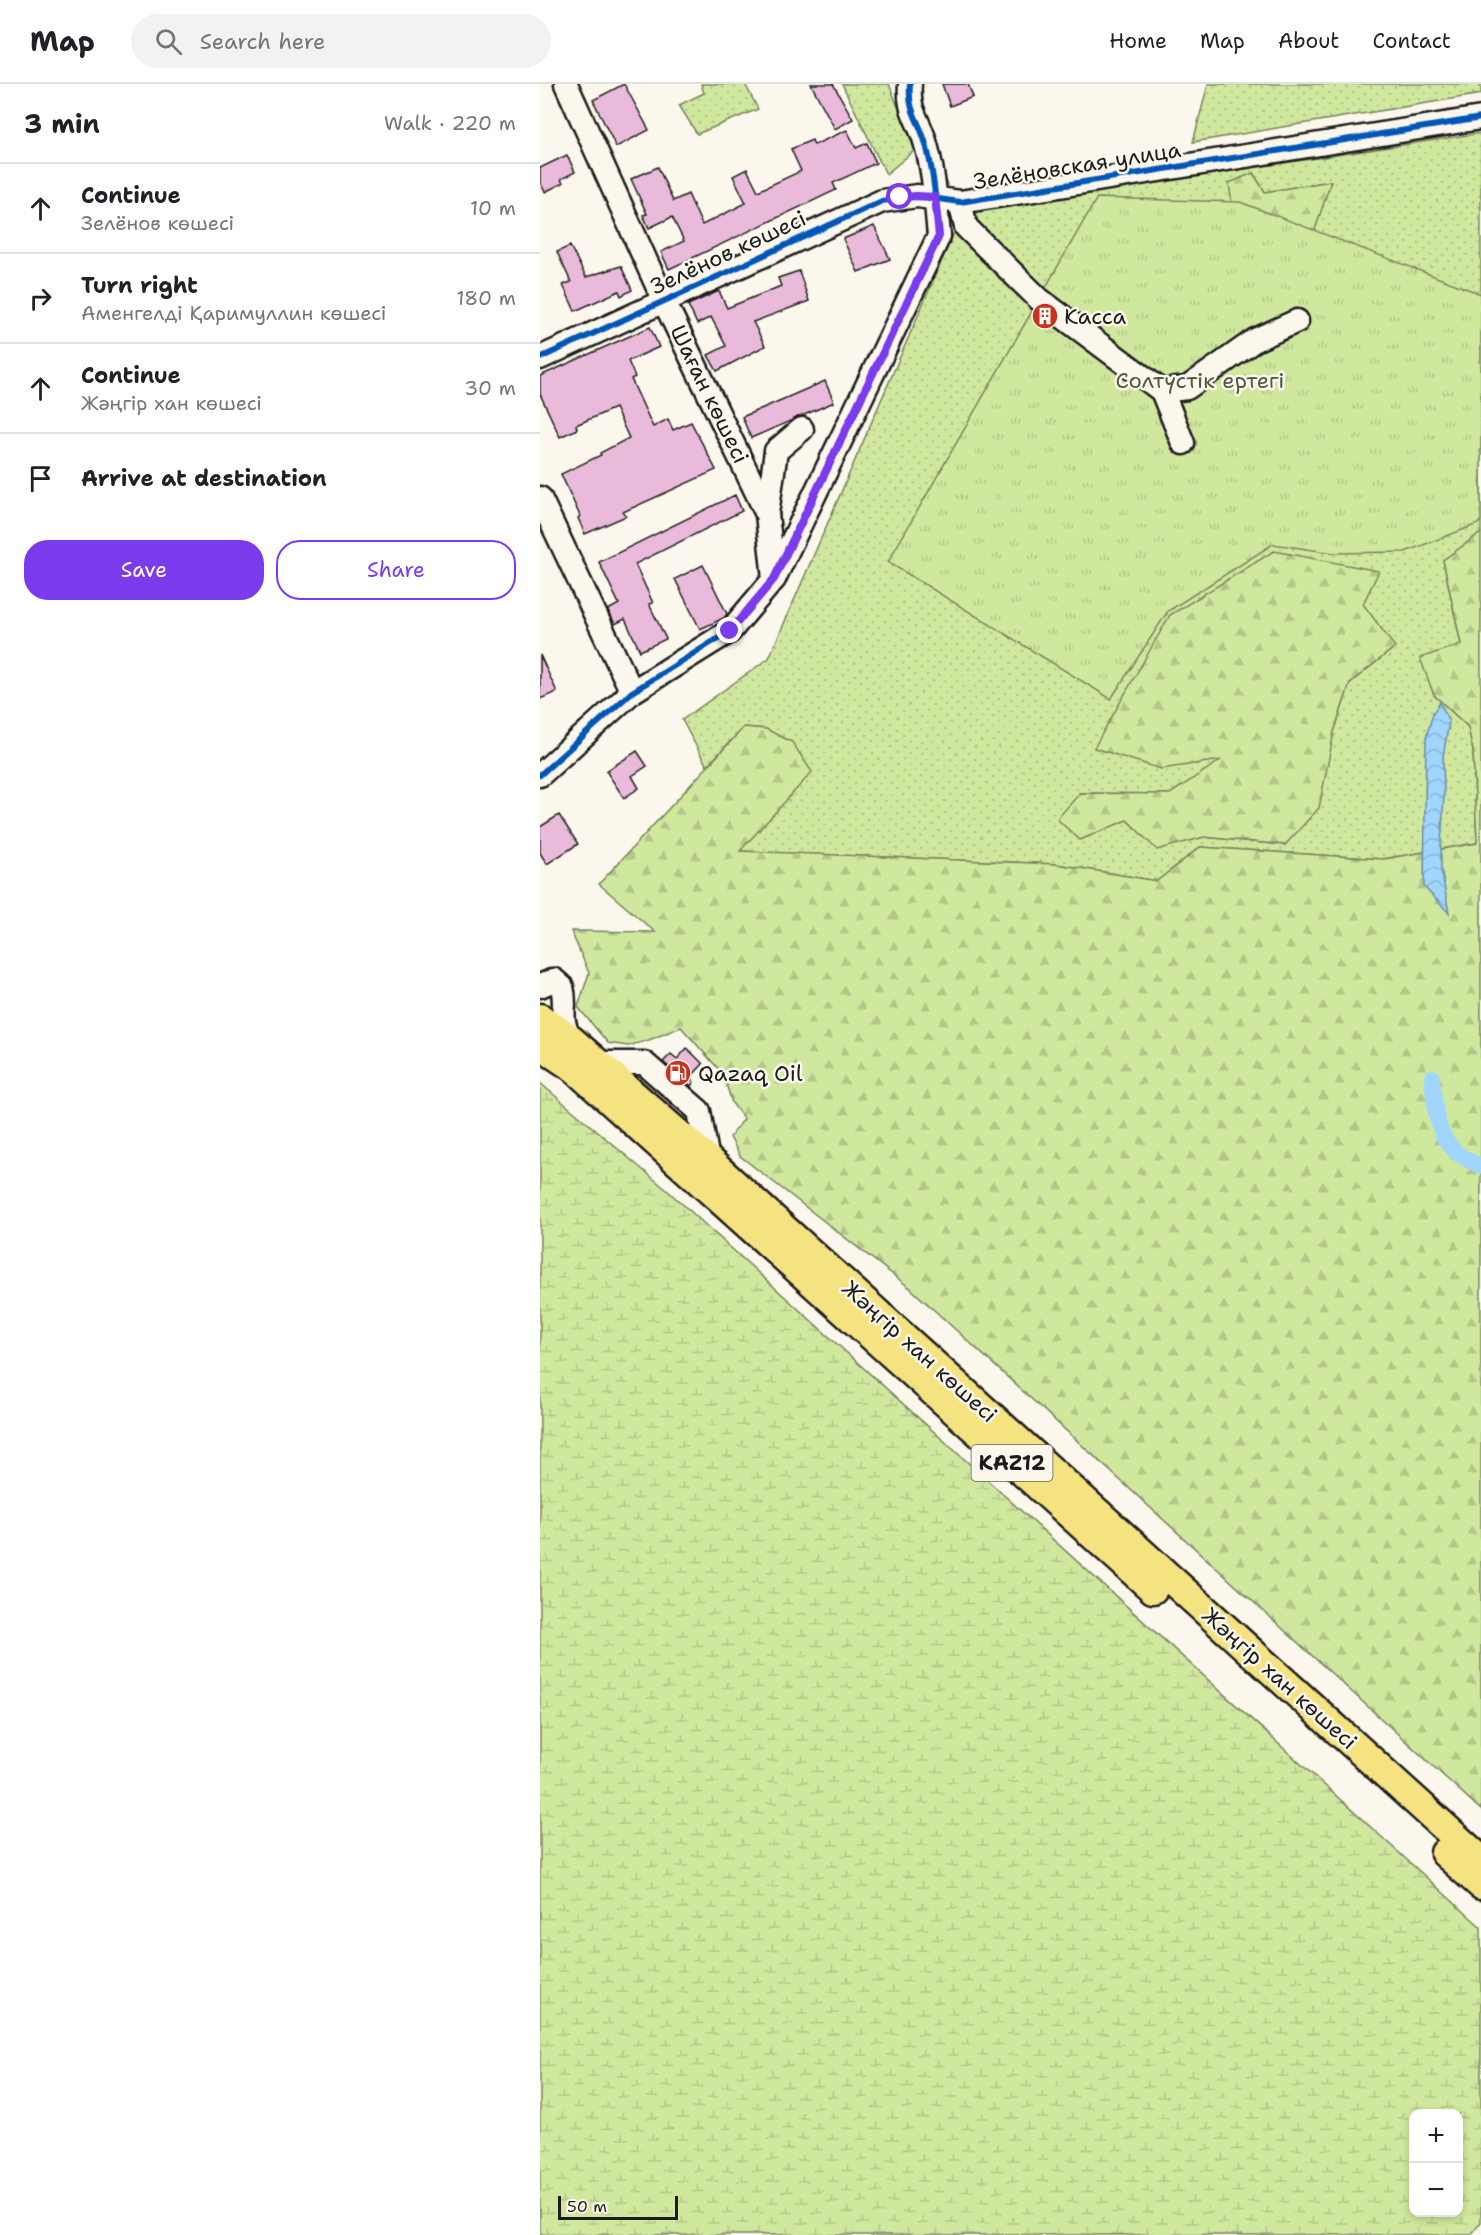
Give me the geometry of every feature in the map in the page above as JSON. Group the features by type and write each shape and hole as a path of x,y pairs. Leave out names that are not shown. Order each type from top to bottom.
{"main road":[{"path":"540,1008 571,1040"},
{"name":"Жәңгір хан көшесі","path":"540,1018 571,1040 708,1160 1481,1860"},
{"name":"Жәңгір хан көшесі","path":"540,1045 573,1067 1481,1885"}],"street":[{"name":"Шаған көшесі","path":"566,84 664,301 767,514 774,579"},
{"path":"540,775 632,692 730,631 774,579 939,236 935,197 924,139 909,102 910,84"},
{"name":"Зелёновская улица","path":"935,197 960,202 1481,118"},
{"name":"Зелёнов көшесі","path":"540,358 882,201 917,196 935,197"},
{"path":"960,202 966,227 1039,299 1162,391 1183,443"},
{"path":"1162,391 1187,388 1255,340 1298,321"},
{"path":"767,514 776,451 802,429"},
{"path":"540,498 632,692"},
{"path":"540,986 554,980 562,987 563,1019 571,1040"}],"green space":[{"path":"701,84 745,84 758,109 697,134 679,105 704,93"},
{"path":"842,84 889,84 915,150 886,174"},
{"path":"1208,84 1481,84 1481,94 1193,142"},
{"path":"1481,133 1481,533 1443,560 1461,644 1434,695 1468,727 1473,751 1477,843 1383,859 1200,847 1157,881 1056,864 739,851 766,729 744,727 707,766 682,720 769,658 963,212","holes":["1253,173 1265,192 1330,181 1234,218","1395,647 1350,683 1334,732 1285,845 1204,837 1157,849 1127,820 1080,793 1170,794"]},
{"path":"1253,173 1265,192 1331,181 1288,312 1234,218 1229,183"},
{"name":"Солтүстік ертегі","path":"1097,198 1240,202 1481,294 1481,520 1478,524 1405,552 1334,553 1273,544 1168,611 1111,699 888,562"},
{"path":"1481,533 1481,1810 910,1288 740,1156 730,1137 744,1119 732,1103 723,1074 681,1027 628,1046 608,1043 578,1007 589,973 571,931 655,932 599,884 744,727 766,729 792,742 812,772 740,851 1056,864 1157,881 1200,847 1383,859 1477,843 1473,751 1468,727 1434,695 1420,658 1461,644 1443,560"},
{"path":"1274,551 1379,571 1363,604 1395,647 1350,683 1334,732 1319,808 1285,845 1204,837 1157,850 1127,820 1080,840 1057,819 1080,793 1170,794 1221,760 1161,769 1094,748 1170,615"},
{"path":"540,1083 668,1191 1481,1927 1481,2222 1471,2235 540,2235"}],"water":[{"path":"1440,702 1449,722 1443,757 1441,868 1449,913 1424,887 1426,738 1433,713"}],"building":[{"path":"624,84 649,130 616,147 593,100"},
{"path":"811,84 833,84 853,119 835,129"},
{"path":"942,84 968,84 973,97 950,106"},
{"path":"847,130 856,148 867,143 876,163 833,183 836,190 669,269 661,252 684,241 672,217 649,228 643,215 647,214 631,179 658,167 673,201 688,194 702,225 746,203 733,176 747,169 758,191 801,171 791,149 812,140 814,145"},
{"path":"567,155 575,172 561,179 563,183 545,192 540,182 540,168"},
{"path":"874,226 890,259 858,272 843,239"},
{"path":"570,246 586,277 621,266 632,290 621,296 619,291 575,311 563,285 571,282 557,252"},
{"path":"799,271 809,301 753,322 765,346 717,371 708,355 726,346 711,317 697,324 688,305 719,291 727,308 781,286 778,278"},
{"path":"650,327 659,347 628,361 635,377 631,379 653,427 668,419 673,430 691,422 716,470 623,512 626,516 585,534 578,518 580,516 561,474 601,455 600,453 629,438 615,408 576,425 577,429 560,437 540,394 540,376"},
{"path":"825,381 834,402 751,438 742,417"},
{"path":"735,495 742,511 635,564 653,603 649,604 666,639 640,651 625,619 615,624 608,610 619,604 599,562"},
{"path":"703,565 727,614 724,618 700,629 675,579"},
{"path":"540,655 557,692 540,699"},
{"path":"637,751 647,766 632,776 639,788 624,798 606,771"},
{"path":"559,815 578,844 547,864 540,853 540,827"},
{"path":"687,1048 703,1064 690,1078 694,1082 691,1086 663,1062 671,1054 677,1059"}],"waterway":[{"path":"1432,1077 1437,1119 1447,1142 1466,1159 1481,1166"}],"cycle path":[{"path":"540,775 632,692 730,631 774,579 939,236 930,162 924,138 911,106 910,84"},
{"path":"540,358 882,201 917,196 960,202 1481,118"}],"place":[{"name":"Касса","path":"1045,316"},
{"name":"Qazaq Oil","path":"678,1073"}],"route":[{"path":"730,631 774,579 939,236 935,197 900,197"}]}
